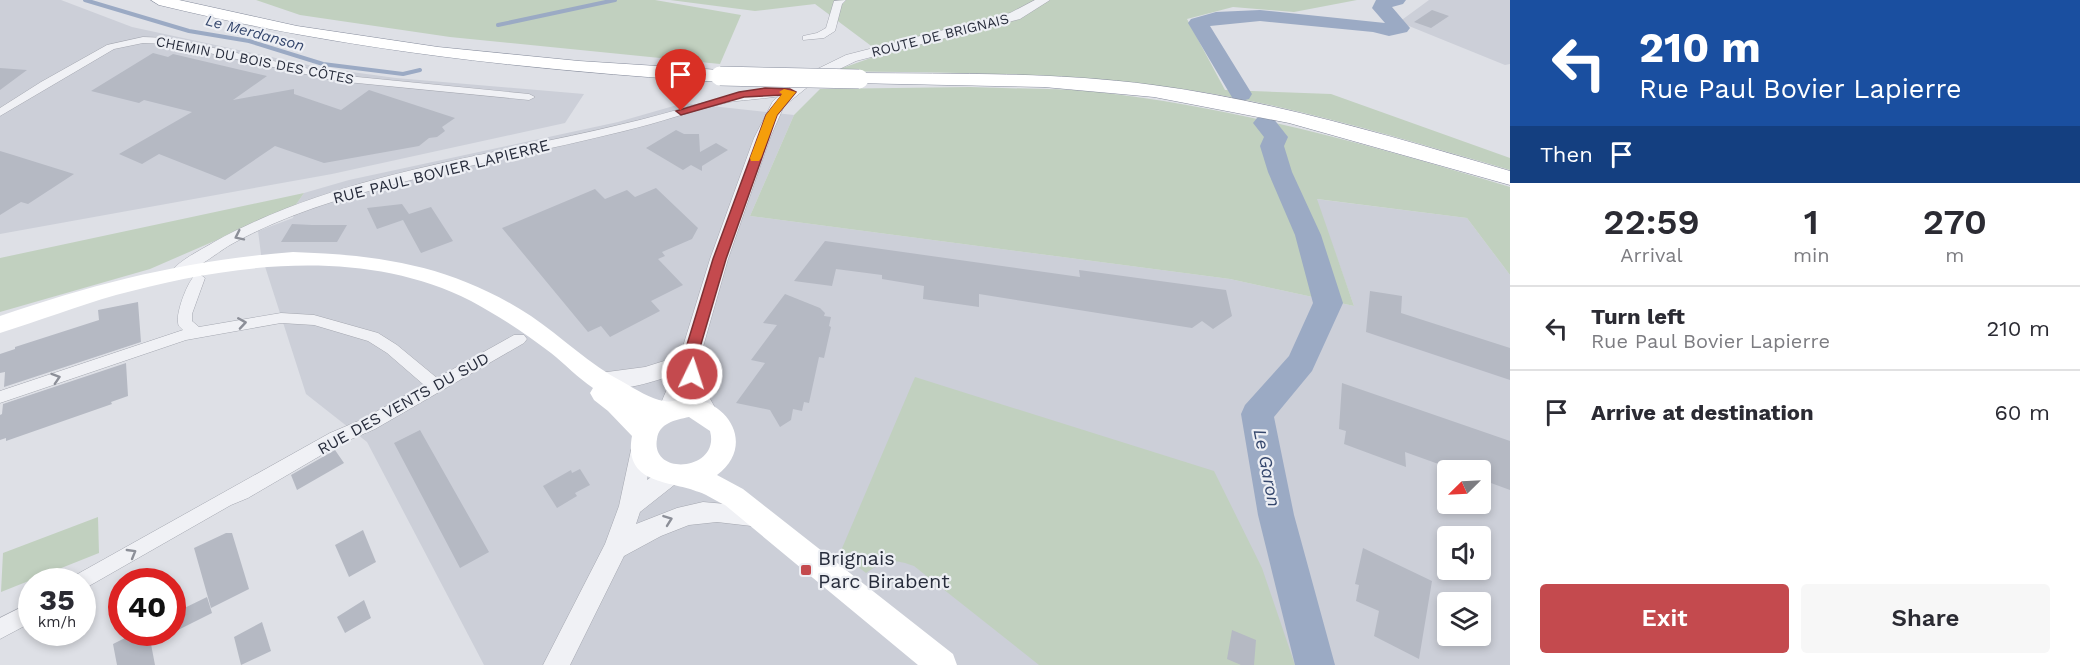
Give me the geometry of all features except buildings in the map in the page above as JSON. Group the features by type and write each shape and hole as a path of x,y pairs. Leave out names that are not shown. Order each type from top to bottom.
{"highway":[{"path":"159,0 269,25 428,51 553,65 720,76 1041,81 1163,93 1230,104 1309,122 1510,178"}],"main road":[{"path":"187,275 289,258 362,262 406,269 477,296 553,343 599,380 667,411"},
{"name":"RUE PAUL BOVIER LAPIERRE","path":"0,326 173,282 187,275 309,267 368,274 428,290 467,307 561,363 608,397 643,441"},
{"path":"676,475 704,470 720,455 724,446 721,427 707,413 689,407 667,411 649,424 643,441 647,461 657,469 676,475 715,487 734,497 942,665"},
{"path":"720,455 734,484 832,569 849,589"}],"street":[{"path":"807,39 820,36 831,29 837,3 841,0"},
{"name":"ROUTE DE BRIGNAIS","path":"667,411 689,361 719,259 762,138 778,104 790,92 834,65 871,51 1015,16 1044,0"},
{"name":"CHEMIN DU BOIS DES CÔTES","path":"0,113 45,84 111,47 143,40 168,41 337,78 529,98"},
{"name":"RUE PAUL BOVIER LAPIERRE","path":"187,275 219,246 292,212 369,185 627,127 721,100 765,91 790,92"},
{"name":"RUE PAUL BOVIER LAPIERRE","path":"721,100 759,98 778,104"},
{"path":"187,275 185,323 196,333"},
{"path":"0,397 196,333 242,323 281,318 314,320 373,337 392,349 435,386"},
{"name":"RUE DES VENTS DU SUD","path":"96,574 519,339"},
{"path":"599,380 638,378 657,374 689,361 694,388 707,413"},
{"path":"556,665 616,548 631,506 643,441"},
{"path":"631,506 676,475"},
{"path":"616,548 659,523 682,515 718,512 760,517"},
{"path":"0,629 18,619"}],"shaded area":[{"path":"0,0 61,0 132,27 322,68 396,78 584,94 565,123 332,174 0,234"},
{"path":"1429,0 1510,0 1510,64 1505,65 1399,22"},
{"path":"684,103 794,115 750,216 1230,279 1354,306 1316,199 1467,218 1510,275 1510,665 484,665 367,442 306,394 261,254 258,231 293,218 295,206 304,193 349,180 618,122"}],"green space":[{"path":"256,0 655,0 741,15 720,64 450,37 300,15"},
{"path":"670,0 1357,0 1294,12 1233,7 1187,19 1225,90 1331,94 1510,158 1510,170 1280,107 1156,85 1064,77 972,73 834,71 882,54 815,4 755,11"},
{"path":"970,87 1098,92 1202,108 1357,143 1510,187 1510,275 1467,218 1317,199 1354,306 1230,279 750,216 794,115 820,89"},
{"path":"304,193 295,206 150,269 0,312 0,258"},
{"path":"915,377 1214,471 1262,568 1295,665 1039,665 914,566 894,561 878,565 866,573 840,553"},
{"path":"98,517 99,553 61,568 18,568 18,585 1,592 3,553"}],"waterway":[{"name":"Le Merdanson","path":"85,0 189,31 249,41 323,64 403,74 420,70"},
{"name":"Le Merdanson","path":"498,25 615,0"},
{"name":"Le Garon","path":"1241,94 1198,23 1216,18 1260,15 1373,26 1389,30 1400,28 1382,8 1384,3 1396,0"},
{"name":"Le Garon","path":"1265,123 1276,137 1272,146 1280,172 1308,235 1328,303 1301,363 1257,414 1276,515 1315,665"}],"slow traffic":[{"path":"755,158 771,115 790,92 784,92"}],"place":[{"name":"Brignais Parc Birabent","path":"806,570"}],"route":[{"path":"681,111 743,94 765,91 790,92 771,115 719,259 689,361 692,374"}]}
